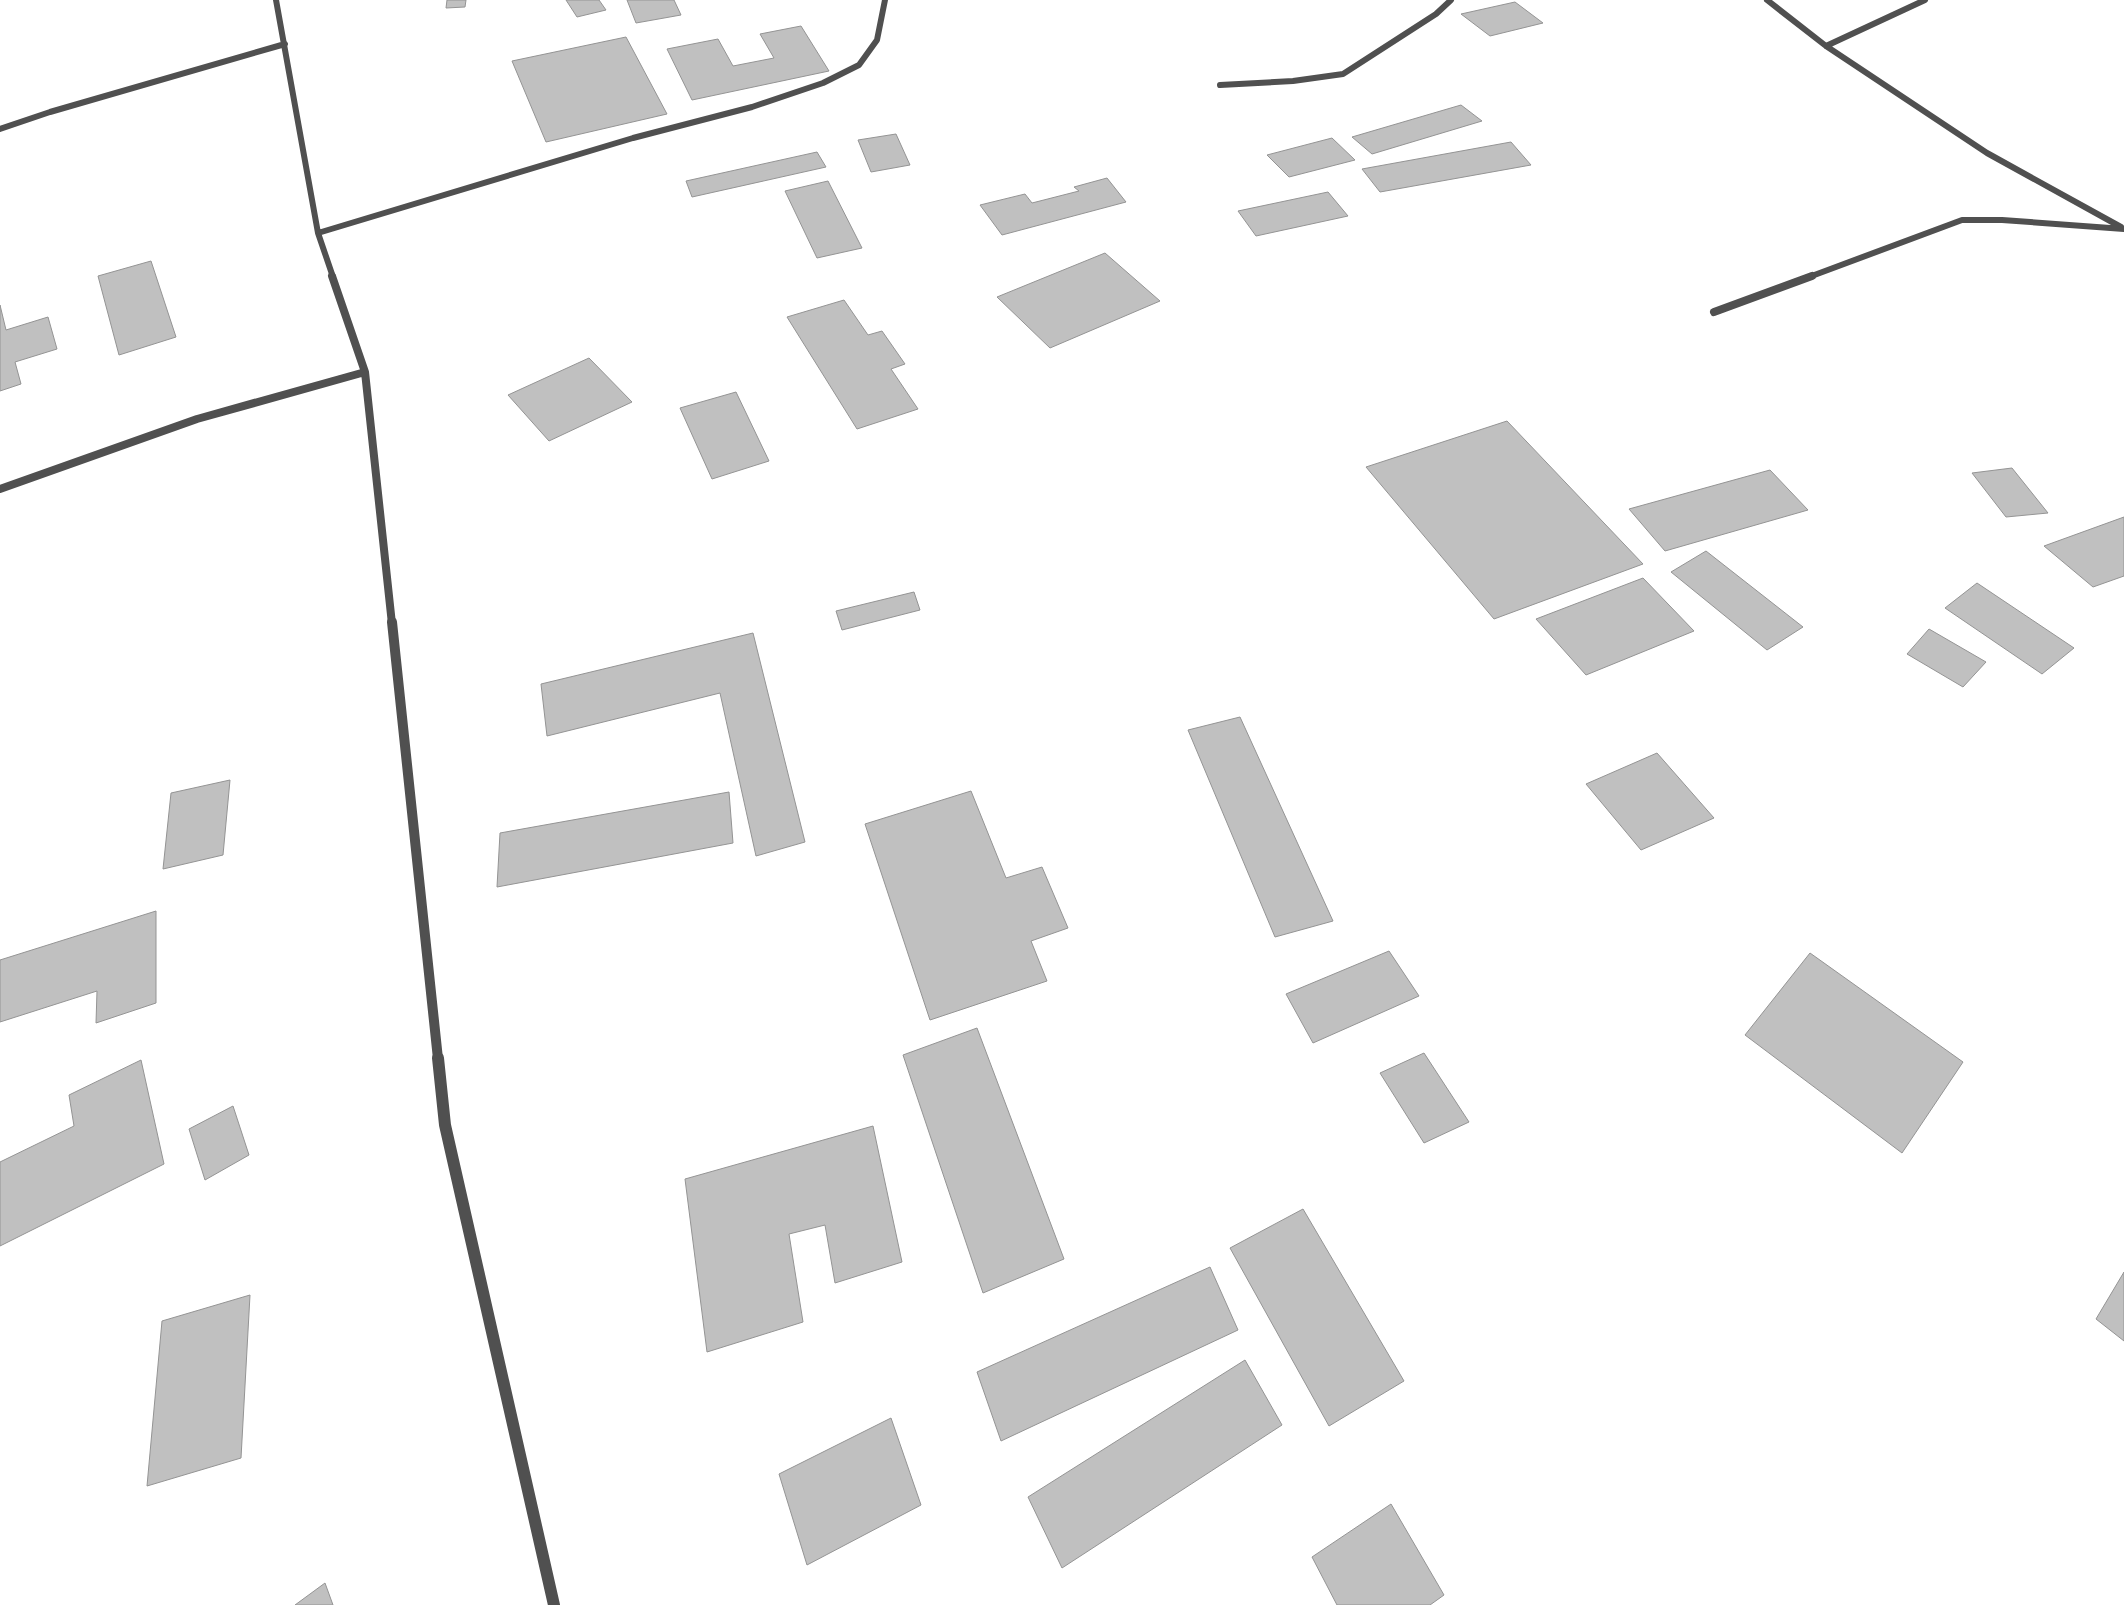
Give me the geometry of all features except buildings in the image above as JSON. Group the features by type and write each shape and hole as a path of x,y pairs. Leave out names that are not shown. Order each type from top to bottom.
{"street":[{"path":"276,0 318,233 365,372 444,1126 554,1605"},
{"path":"318,233 633,138 752,107 823,83 859,65 876,40 885,0"},
{"path":"1220,85 1293,81 1343,74 1436,14 1450,0"},
{"path":"1767,0 1826,46 1987,153 2124,229"},
{"path":"1826,46 1925,0"},
{"path":"0,129 50,112 285,44"},
{"path":"1714,312 1962,220 2002,220 2124,229"},
{"path":"0,489 197,419 365,372"}]}
